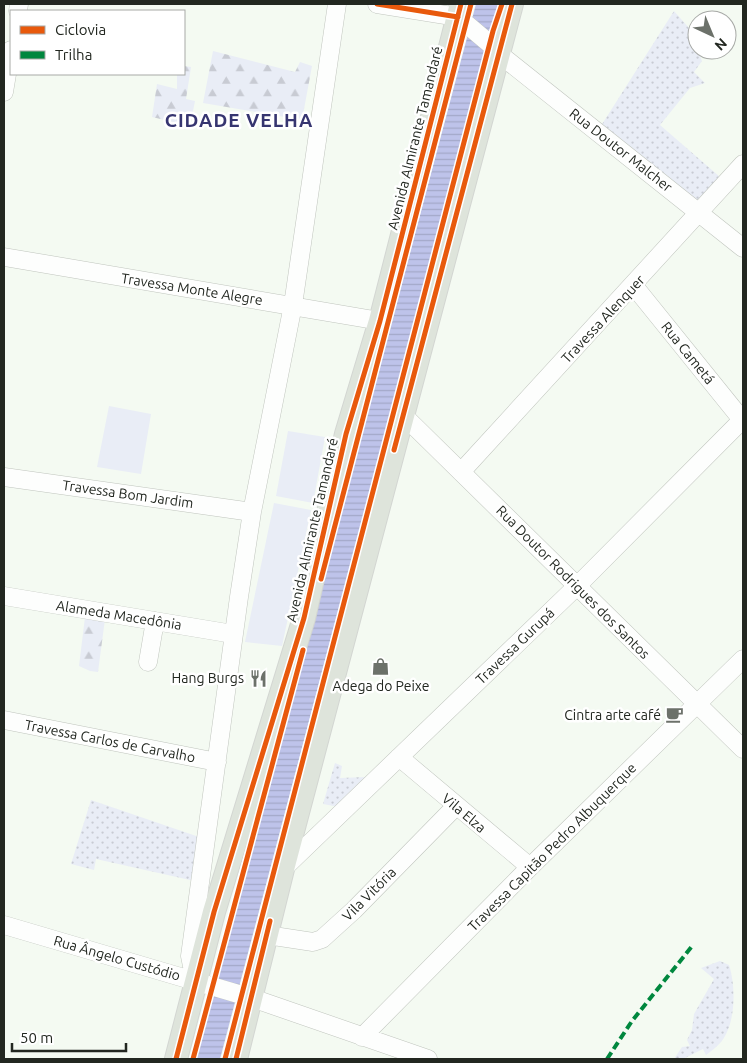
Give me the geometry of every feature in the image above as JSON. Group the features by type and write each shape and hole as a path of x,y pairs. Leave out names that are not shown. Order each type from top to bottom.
{"main road":[{"path":"236,1059 247,996 267,934 403,415 494,48 512,4"},
{"name":"Avenida Almirante Tamandaré","path":"176,1059 204,983 216,905 304,618 346,434 380,321 461,15"}],"street":[{"name":"Avenida Almirante Tamandaré","path":"204,983 190,956 216,762 252,512 293,305 337,4"},
{"path":"377,4 461,15"},
{"name":"Rua Doutor Malcher","path":"461,15 494,48 743,248"},
{"path":"4,92 8,57"},
{"name":"Travessa Alenquer","path":"461,472 634,286 743,164"},
{"name":"Travessa Monte Alegre","path":"4,258 380,321"},
{"name":"Rua Cametá","path":"634,286 743,420"},
{"name":"Rua Doutor Rodrigues dos Santos","path":"403,415 743,749"},
{"name":"Travessa Gurupá","path":"283,869 577,586 743,420"},
{"name":"Travessa Bom Jardim","path":"4,477 252,512"},
{"name":"Alameda Macedônia","path":"4,596 234,634"},
{"path":"148,662 155,621"},
{"name":"Travessa Capitão Pedro Albuquerque","path":"362,1037 530,867 743,659"},
{"name":"Travessa Carlos de Carvalho","path":"4,720 216,762"},
{"name":"Vila Elza","path":"399,757 455,807 530,867"},
{"name":"Vila Vitória","path":"267,934 313,942 322,938 354,910 455,807"},
{"name":"Rua Ângelo Custódio","path":"4,924 247,996 428,1059"}],"green space":[{"path":"674,11 687,26 687,60 702,60 694,72 705,83 690,88 660,125 720,177 694,206 599,129"},
{"path":"213,51 295,72 300,62 312,66 302,120 203,103"},
{"path":"185,66 191,67 186,99 195,101 190,126 152,117 157,84 177,89 177,75 185,75"},
{"path":"109,406 151,414 141,474 97,467"},
{"path":"288,431 325,437 313,503 276,496"},
{"path":"274,503 311,510 282,646 245,642"},
{"path":"85,617 105,619 98,672 79,666"},
{"path":"335,763 342,766 340,778 367,777 339,807 323,804"},
{"path":"91,800 202,838 199,882 96,859 94,870 71,864"},
{"path":"720,961 729,965 734,994 730,1025 726,1034 719,1044 706,1055 703,1049 683,1059 674,1059 682,1047 690,1046 687,1040 692,1030 694,1014 714,979 701,968"}],"water":[{"path":"476,4 498,4 220,1059 196,1059"}],"marked path":[{"path":"607,1059 632,1021 693,945"}],"cycle path":[{"path":"377,4 458,17"},
{"path":"176,1059 214,912 304,618 346,434 380,321 461,4"},
{"path":"321,579 471,4"},
{"path":"225,1059 493,31 502,4"},
{"path":"394,450 512,4"},
{"path":"193,1059 303,650"},
{"path":"236,1059 270,921"}],"place":[{"name":"Adega do Peixe","path":"381,666"},
{"name":"Hang Burgs","path":"258,678"},
{"name":"Cintra arte café","path":"675,715"}],"district":[{"name":"CIDADE VELHA","path":"239,120"}]}
